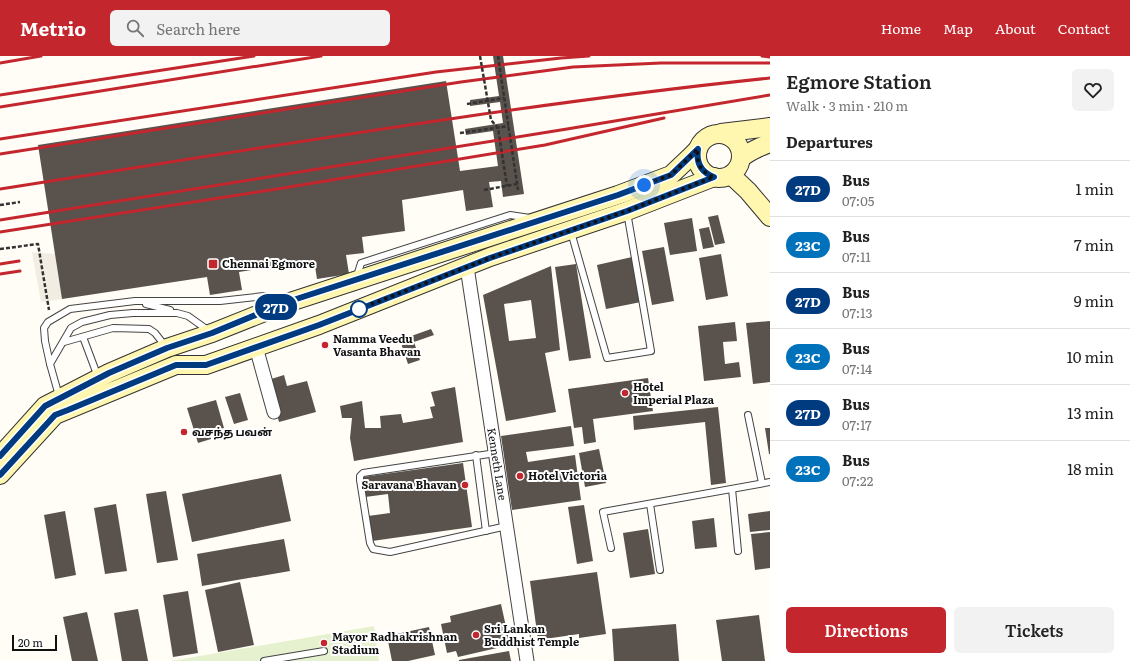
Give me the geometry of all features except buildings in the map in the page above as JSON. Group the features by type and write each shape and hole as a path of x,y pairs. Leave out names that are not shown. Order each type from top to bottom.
{"main road":[{"path":"720,134 770,127"},
{"path":"730,170 738,144 734,139 728,135 713,134 701,142 698,149 698,163 707,175 730,170 752,185 770,205"},
{"path":"0,475 55,415 176,365 206,365 319,325 467,267 627,211 730,170 753,150 770,143"},
{"path":"0,456 45,406 109,373 167,348 212,333 287,302 618,195 671,175 698,149"},
{"path":"730,170 770,217"}],"street":[{"name":"Kenneth Lane","path":"467,267 527,661"},
{"path":"256,347 274,412"}],"lane":[{"path":"571,230 607,358 651,351 627,211"},
{"path":"60,399 50,364 44,328 48,322 70,309 135,301 220,301 264,296 287,302"},
{"path":"135,301 188,316 212,333"},
{"path":"50,364 71,328 82,322 104,316 134,313 177,313"},
{"path":"64,342 113,328 148,329 155,333 167,348"},
{"path":"83,337 98,379"},
{"path":"748,415 762,483"},
{"path":"496,453 363,473 360,476 360,480 370,543 373,549 390,552 507,526"},
{"path":"476,455 486,531"},
{"path":"611,548 603,512 770,482"},
{"path":"732,489 738,551"},
{"path":"650,504 660,570"},
{"path":"264,661 324,651"}],"path":[{"path":"480,56 491,120 498,128 507,186"},
{"path":"498,56 518,190"},
{"path":"467,104 504,98"},
{"path":"460,133 508,126"},
{"path":"484,190 517,184"},
{"path":"0,205 20,202"},
{"path":"0,249 38,244 50,314"}],"green space":[{"name":"Mayor Radhakrishnan Stadium","path":"374,626 379,661 171,661"}],"shaded area":[{"path":"32,252 55,254 62,299 41,302"}],"railway":[{"path":"0,63 41,56"},
{"path":"0,95 254,56"},
{"path":"0,107 321,56"},
{"path":"0,139 436,72 589,56"},
{"path":"762,56 770,57"},
{"path":"0,154 461,82 573,67 661,63 770,63"},
{"path":"0,189 480,114 770,78"},
{"path":"0,220 770,95"},
{"path":"0,232 277,189 545,145 664,118"},
{"path":"0,264 19,261"},
{"path":"0,274 20,271"}],"bus line":[{"name":"27D","path":"0,456 45,406 109,373 167,348 212,333 287,302 618,195 671,175 698,149 698,163 707,175 714,177 627,211 490,258 319,325 206,365 176,365 55,415 0,475"}],"place":[{"name":"Chennai Egmore","path":"213,264"},
{"name":"Namma Veedu Vasanta Bhavan","path":"325,345"},
{"name":"Hotel Imperial Plaza","path":"625,393"},
{"name":"வசந்த பவன்","path":"184,432"},
{"name":"Hotel Victoria","path":"520,476"},
{"name":"Saravana Bhavan","path":"465,485"},
{"name":"Sri Lankan Buddhist Temple","path":"476,635"},
{"name":"Mayor Radhakrishnan Stadium","path":"324,643"}],"route":[{"path":"359,309 490,258 627,211 714,177 707,175 698,163 698,149 671,175 644,185"}]}
